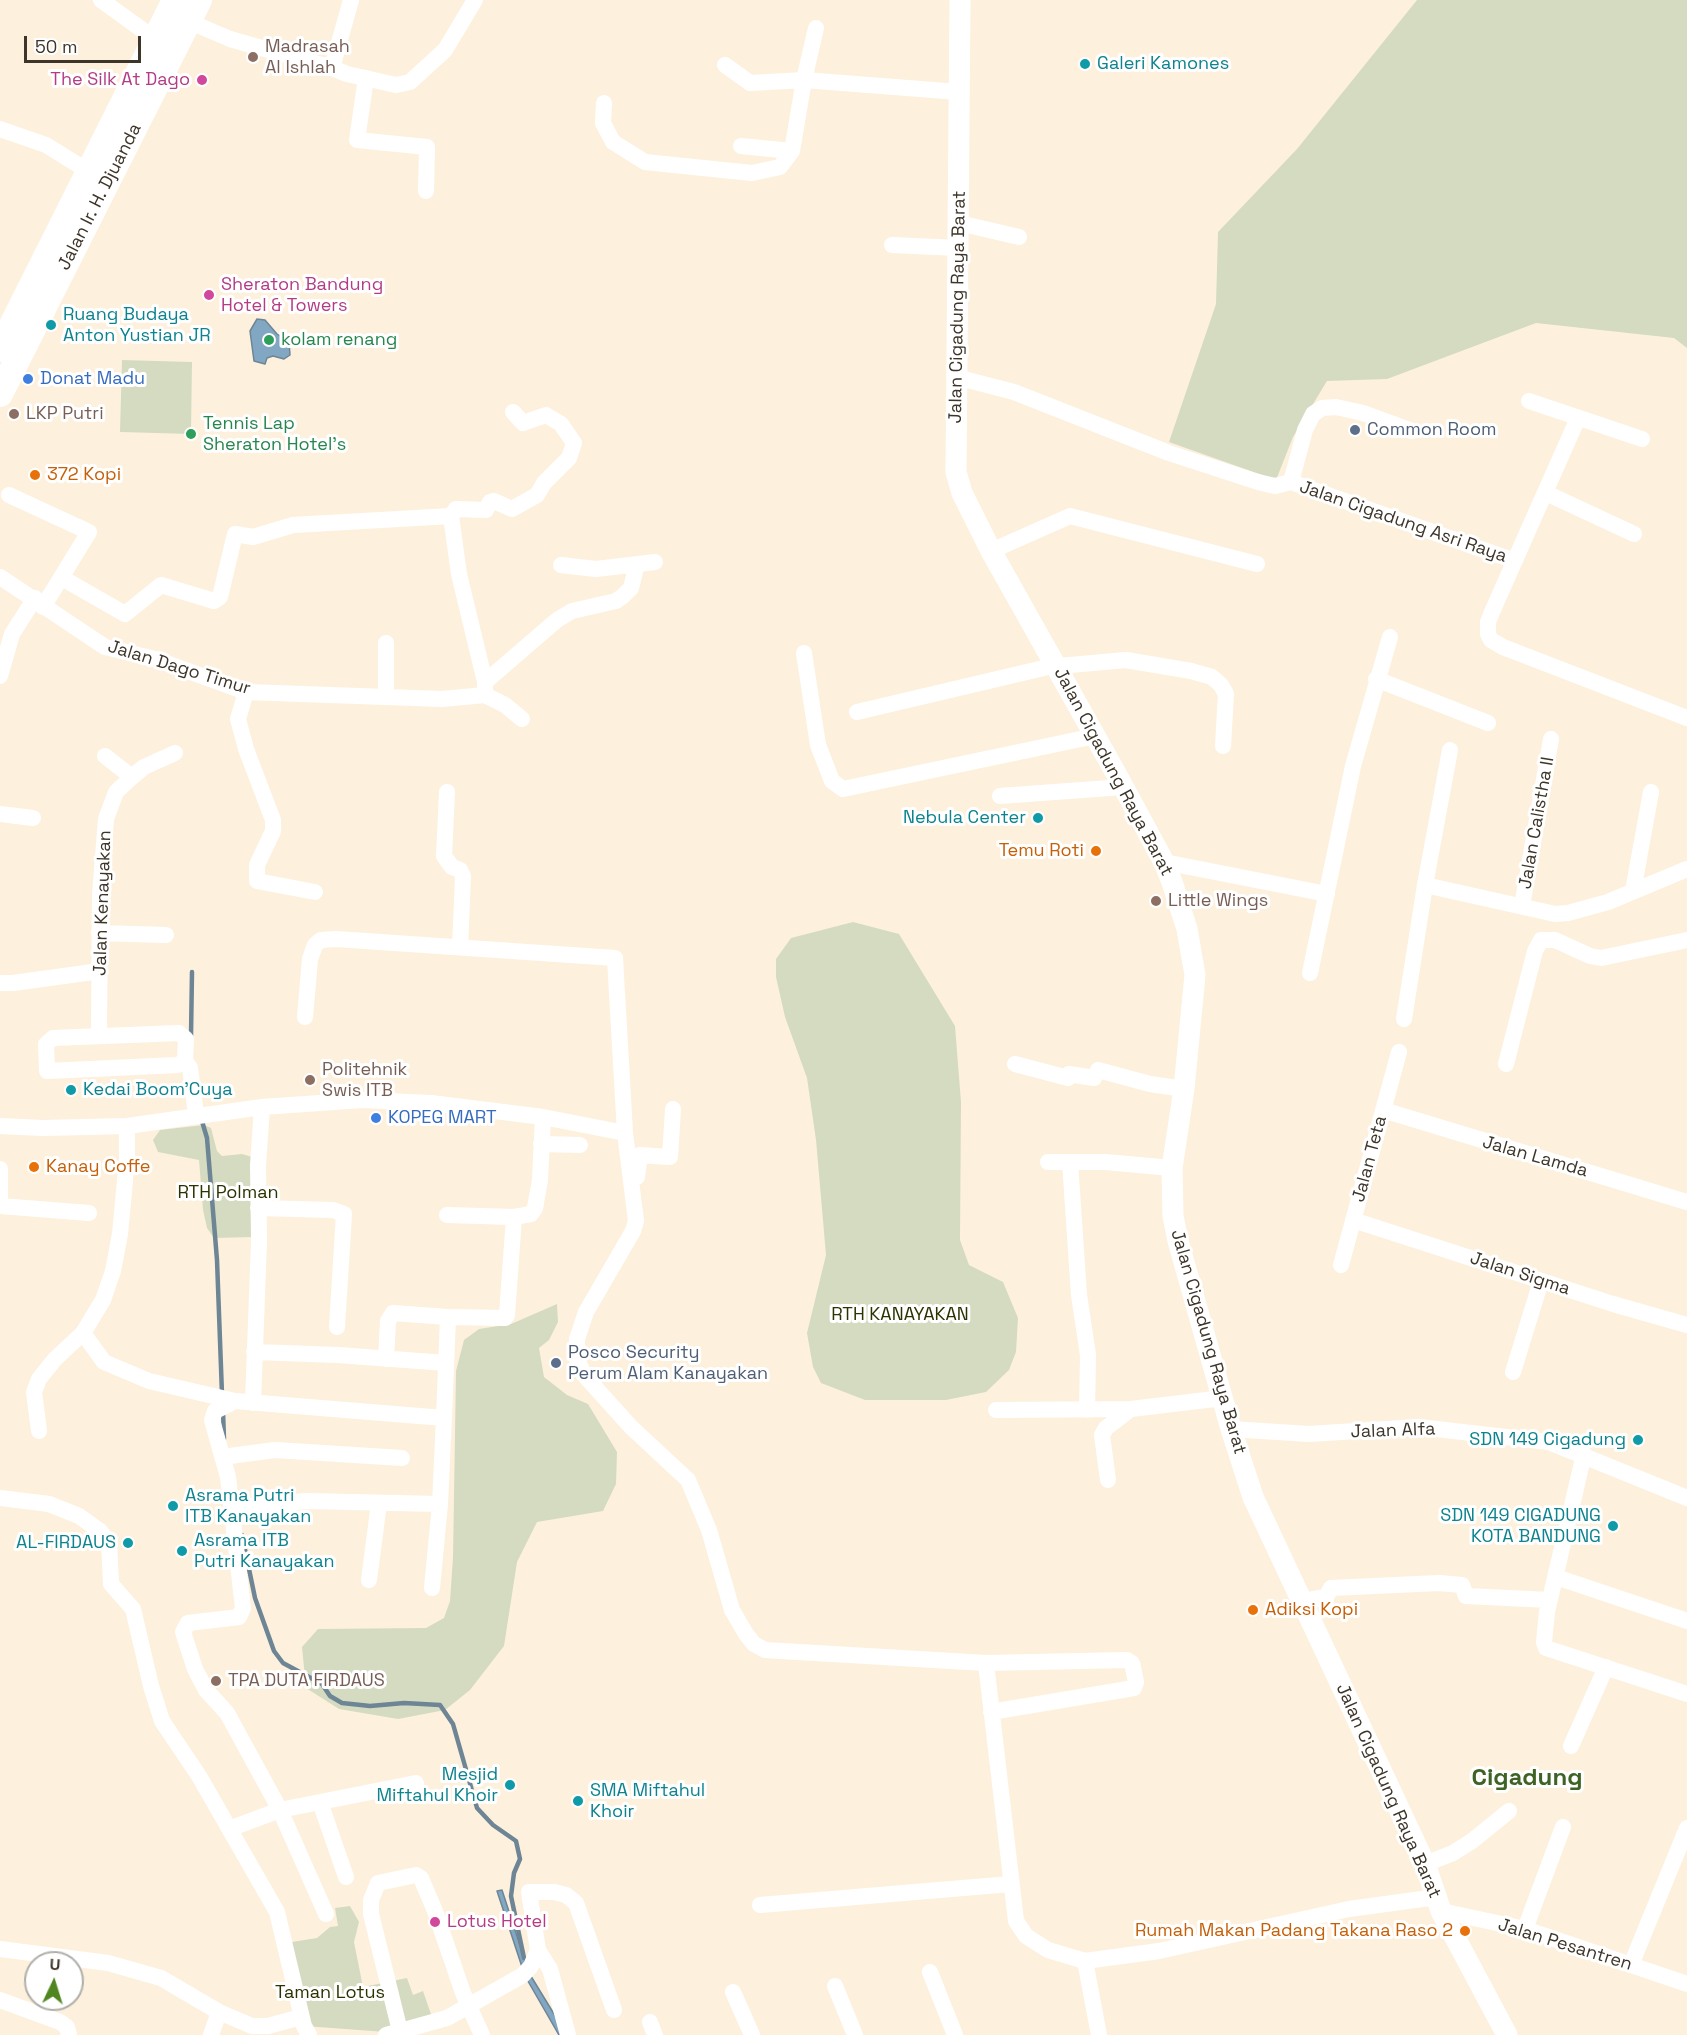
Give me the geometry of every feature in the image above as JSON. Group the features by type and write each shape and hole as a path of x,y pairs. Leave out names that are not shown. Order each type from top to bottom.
{"main road":[{"name":"Jalan Ir. H. Djuanda","path":"0,394 98,177 155,39 187,7"},
{"name":"Jalan Ir. H. Djuanda","path":"0,349 98,177 187,7"}],"street":[{"path":"101,0 155,39"},
{"path":"332,68 351,0"},
{"path":"187,7 230,39 347,74 396,85 410,82 445,50 476,0"},
{"name":"Jalan Cigadung Raya Barat","path":"960,0 956,472 962,493 991,551 1164,862 1187,929 1195,975 1184,1089 1172,1168 1172,1203 1178,1241 1231,1429 1253,1497 1425,1864 1439,1904 1507,2035"},
{"path":"603,103 603,123 613,142 645,162 752,173 780,167 792,151 804,80 816,28"},
{"path":"725,65 750,83 804,80 959,92"},
{"path":"366,78 357,140 427,147 426,190"},
{"path":"0,129 36,140 98,177"},
{"path":"741,146 792,151"},
{"path":"959,223 1019,237"},
{"path":"892,245 959,248"},
{"path":"956,377 1014,393 1169,453 1275,486 1291,482 1305,430 1313,414 1322,408 1336,407 1363,413 1412,430"},
{"path":"1529,401 1642,439"},
{"path":"513,412 523,423 546,415 561,424 574,443 568,458 544,483 537,495 518,506 510,509 494,501 490,502 486,510 456,509 451,516 459,574 485,689 522,719"},
{"path":"1578,418 1488,622 1491,640 1687,718"},
{"name":"Jalan Cigadung Asri Raya","path":"1291,482 1515,561"},
{"path":"1546,493 1634,534"},
{"path":"0,676 12,634 62,578 89,532 9,495"},
{"path":"62,578 125,614 161,585 212,602 220,597 235,534 253,537 293,525 451,516"},
{"path":"991,551 1070,516 1257,564"},
{"path":"561,565 596,569 655,562"},
{"path":"485,689 557,620 572,611 616,601 623,596 631,588 637,564"},
{"name":"Jalan Dago Timur","path":"0,577 105,647 155,659 246,692 442,699 485,689"},
{"path":"1310,973 1353,766 1376,679 1390,637"},
{"path":"386,643 386,697"},
{"path":"804,653 818,746 832,781 843,789 1095,736"},
{"path":"857,711 1056,665 1126,660 1212,677 1221,685 1226,694 1223,746"},
{"path":"1376,679 1488,723"},
{"path":"246,692 238,719 246,749 273,820 273,831 257,865 257,881 315,892"},
{"name":"Jalan Calistha II","path":"1522,906 1551,739"},
{"path":"1404,1019 1425,885 1450,750"},
{"name":"Jalan Kenayakan","path":"99,1036 99,933 106,819 116,792 144,766 175,753"},
{"path":"105,756 132,777"},
{"path":"1000,796 1123,787"},
{"path":"447,792 444,856 448,864 460,870 463,876 460,947"},
{"path":"1634,891 1651,792"},
{"path":"0,814 33,818"},
{"path":"1164,862 1327,894"},
{"path":"1425,885 1555,914 1568,914 1586,910 1687,869"},
{"path":"99,933 166,935"},
{"path":"305,1017 310,959 315,945 321,940 336,939 615,958 625,1133 635,1208"},
{"path":"1506,1064 1535,951 1541,940 1555,940 1590,956 1601,958 1687,940"},
{"path":"0,983 13,984 100,971"},
{"path":"185,1061 178,1065 47,1071 47,1040 178,1033 186,1039 185,1061 190,1068 196,1115"},
{"name":"Jalan Teta","path":"1341,1265 1399,1052"},
{"path":"1015,1064 1068,1078 1069,1074 1094,1078 1097,1070 1150,1084 1184,1089"},
{"path":"0,1126 43,1128 127,1126 262,1107 384,1100 543,1117 625,1133"},
{"path":"253,1403 258,1165 262,1107"},
{"path":"673,1109 669,1157 643,1155 638,1158 633,1232 586,1312 578,1339 577,1359 584,1375 631,1428 688,1480 699,1500 732,1610 754,1644 765,1650 986,1663 1127,1660 1132,1663 1136,1682 1134,1688 991,1712"},
{"name":"Jalan Lamda","path":"1383,1110 1442,1130 1687,1202"},
{"path":"447,1215 514,1217 531,1214 535,1208 543,1117"},
{"path":"39,1431 34,1392 39,1379 83,1333 103,1300 120,1234 127,1159 127,1126"},
{"path":"541,1144 580,1145"},
{"path":"1048,1162 1172,1168"},
{"path":"1070,1162 1079,1295 1088,1354 1087,1410"},
{"path":"0,1169 0,1205 89,1213"},
{"path":"258,1208 333,1210 344,1214 337,1327"},
{"path":"386,1359 388,1321 393,1313 448,1317 506,1317 514,1217"},
{"name":"Jalan Sigma","path":"1353,1220 1541,1281 1687,1325"},
{"path":"1513,1372 1541,1281"},
{"path":"432,1588 440,1504 448,1317"},
{"path":"83,1333 104,1362 149,1381 235,1401 444,1418"},
{"path":"254,1353 446,1363"},
{"path":"996,1410 1131,1409 1223,1398"},
{"path":"235,1401 223,1406 212,1415 232,1508 243,1611 239,1617 188,1623 183,1632 195,1669 206,1690 227,1713 280,1810 326,1914"},
{"path":"1108,1480 1102,1436 1106,1428 1131,1409"},
{"name":"Jalan Alfa","path":"1231,1429 1309,1434 1419,1427 1549,1443 1584,1454 1687,1498"},
{"path":"222,1457 275,1450 402,1458"},
{"path":"1584,1454 1550,1600 1544,1642 1546,1648 1687,1695"},
{"path":"0,1498 49,1504 79,1516 100,1531 109,1542 111,1584 133,1609 151,1686 162,1721 199,1776 277,1911 302,2017 309,2035"},
{"path":"232,1508 306,1501 440,1504"},
{"path":"369,1580 379,1503"},
{"path":"1556,1577 1687,1621"},
{"path":"1302,1601 1326,1597 1332,1588 1439,1583 1462,1585 1466,1596 1550,1600"},
{"path":"986,1663 1016,1921 1026,1936 1048,1950 1085,1960 1099,2035"},
{"path":"1571,1746 1606,1667"},
{"path":"237,1826 280,1810 416,1783"},
{"path":"320,1802 346,1876"},
{"path":"1425,1864 1465,1846 1492,1828 1509,1811"},
{"path":"1525,1929 1563,1827"},
{"path":"1631,1965 1687,1828"},
{"path":"482,2035 469,2007 421,1878 416,1875 378,1883 371,1900 371,1914 393,2033 447,2018 469,2007 527,1971 538,1950"},
{"path":"760,1905 1011,1884"},
{"path":"568,2035 549,1969 538,1950 529,1892 554,1892 566,1895 576,1903 614,2010"},
{"name":"Jalan Pesantren","path":"1085,1960 1159,1951 1348,1909 1439,1904 1525,1929 1687,1984"},
{"path":"0,1949 108,1963 161,1978 219,2012 252,2026 268,2026 302,2017"},
{"path":"930,1972 955,2035"},
{"path":"835,1986 855,2035"},
{"path":"733,1992 752,2035"},
{"path":"0,2000 60,2022 67,2027 69,2035"},
{"path":"211,2035 219,2012"}],"green space":[{"path":"1417,0 1687,0 1687,348 1674,338 1536,323 1387,379 1327,381 1293,437 1276,480 1169,442 1216,304 1218,232 1297,149"},
{"path":"122,360 192,362 191,434 120,432"},
{"name":"RTH KANAYAKAN","path":"853,922 899,934 955,1026 961,1102 960,1240 969,1265 1003,1282 1018,1318 1016,1352 1009,1370 986,1392 946,1400 865,1400 821,1383 813,1367 807,1333 826,1255 816,1140 807,1078 785,1017 776,977 776,959 791,938"},
{"name":"RTH Polman","path":"204,1125 211,1128 217,1151 222,1156 242,1154 252,1157 254,1237 214,1238 207,1228 203,1210 199,1160 158,1152 153,1140 160,1130"},
{"path":"557,1304 558,1322 549,1340 539,1348 544,1377 567,1395 588,1404 617,1452 616,1484 603,1511 537,1522 517,1562 504,1646 470,1690 445,1710 398,1719 339,1709 306,1688 302,1647 318,1629 426,1628 444,1618 450,1601 453,1557 456,1371 464,1340 479,1329 511,1324"},
{"name":"Taman Lotus","path":"350,1906 359,1922 354,1942 363,1987 407,1978 413,1995 423,1991 432,2017 386,2032 304,2026 292,1942 317,1938 330,1927 338,1926 335,1908"}],"water":[{"name":"kolam renang","path":"257,319 265,320 277,334 289,342 290,355 284,359 273,356 267,358 265,364 254,361 250,331"},
{"path":"502,1890 529,1973 562,2027 564,2035 559,2035 525,1976 497,1891"}],"waterway":[{"path":"191,1036 192,972"},
{"path":"201,1118 207,1138 217,1260 222,1394"},
{"path":"223,1411 224,1439"},
{"path":"242,1535 255,1598 274,1651 283,1663 322,1684 330,1696 342,1703 370,1706 404,1703 440,1705 453,1724 477,1808 493,1825 516,1841 520,1859 514,1873 511,1896 524,1958"}],"place":[{"name":"Madrasah Al Ishlah","path":"253,57"},
{"name":"Galeri Kamones","path":"1085,64"},
{"name":"The Silk At Dago","path":"202,80"},
{"name":"Sheraton Bandung Hotel & Towers","path":"209,295"},
{"name":"Ruang Budaya Anton Yustian JR","path":"51,325"},
{"name":"kolam renang","path":"269,340"},
{"name":"Donat Madu","path":"28,379"},
{"name":"LKP Putri","path":"14,414"},
{"name":"Common Room","path":"1355,430"},
{"name":"Tennis Lap Sheraton Hotel's","path":"191,434"},
{"name":"372 Kopi","path":"35,475"},
{"name":"Nebula Center","path":"1038,818"},
{"name":"Temu Roti","path":"1096,851"},
{"name":"Little Wings","path":"1156,901"},
{"name":"Politehnik Swis ITB","path":"310,1080"},
{"name":"Kedai Boom'Cuya","path":"71,1090"},
{"name":"KOPEG MART","path":"376,1118"},
{"name":"Kanay Coffe","path":"34,1167"},
{"name":"Posco Security Perum Alam Kanayakan","path":"556,1363"},
{"name":"SDN 149 Cigadung","path":"1638,1440"},
{"name":"Asrama Putri ITB Kanayakan","path":"173,1506"},
{"name":"SDN 149 CIGADUNG KOTA BANDUNG","path":"1613,1526"},
{"name":"AL-FIRDAUS","path":"128,1543"},
{"name":"Asrama ITB Putri Kanayakan","path":"182,1551"},
{"name":"Adiksi Kopi","path":"1253,1610"},
{"name":"TPA DUTA FIRDAUS","path":"216,1681"},
{"name":"Mesjid Miftahul Khoir","path":"510,1785"},
{"name":"SMA Miftahul Khoir","path":"578,1801"},
{"name":"Lotus Hotel","path":"435,1922"},
{"name":"Rumah Makan Padang Takana Raso 2","path":"1465,1931"}],"district":[{"name":"Cigadung","path":"1527,1778"}]}
